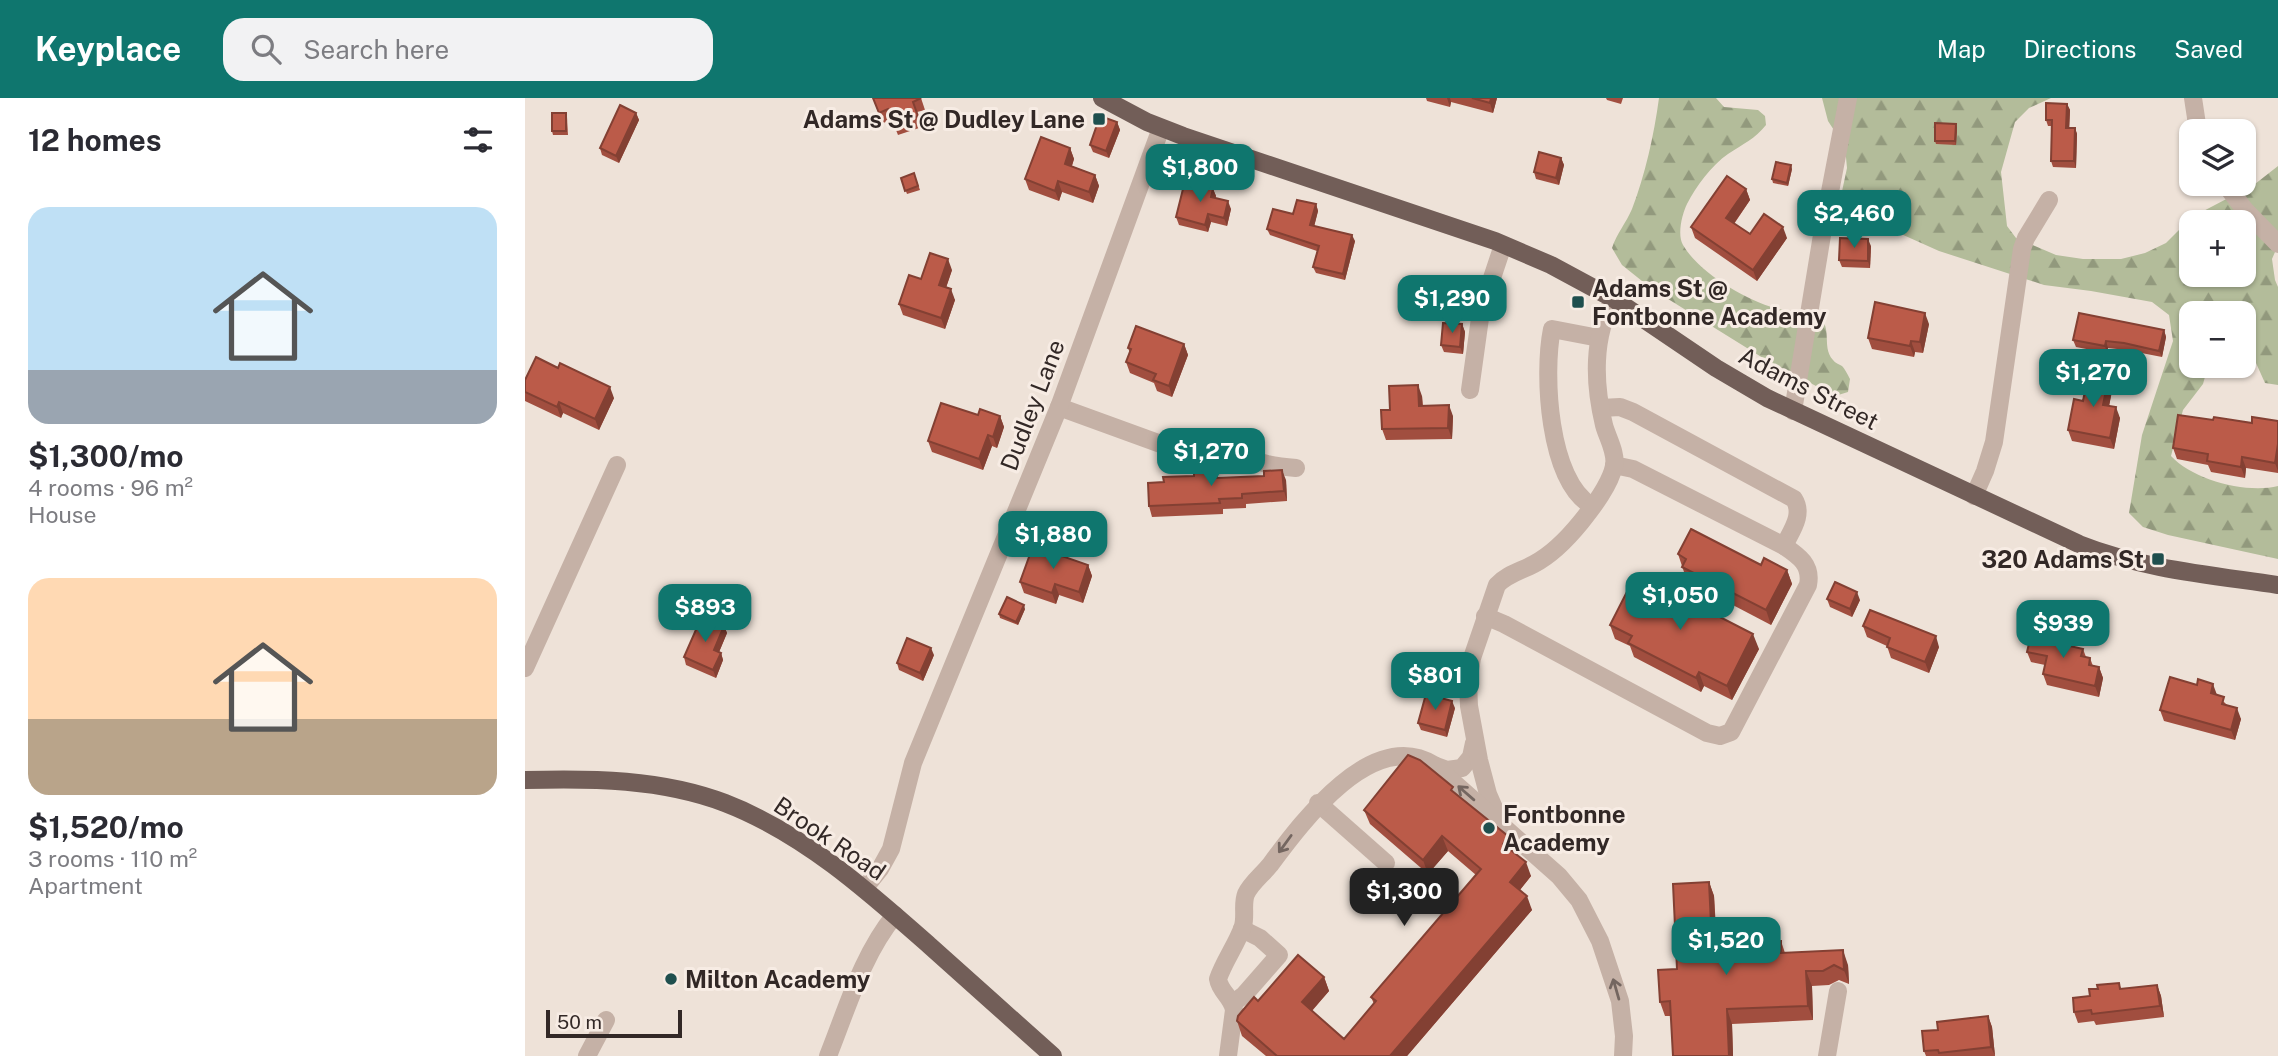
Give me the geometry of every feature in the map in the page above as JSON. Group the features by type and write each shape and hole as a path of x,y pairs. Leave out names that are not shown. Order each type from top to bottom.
{"main road":[{"name":"Adams Street","path":"1102,98 1161,128 1503,245 1567,272 1614,299 1716,368 1793,411 2058,535 2108,554 2158,566 2278,585"},
{"name":"Brook Road","path":"525,780 624,782 675,789 711,798 745,811 788,835 864,889 1053,1056"}],"street":[{"path":"1793,411 1848,98"},
{"path":"2193,98 2196,119"},
{"name":"Dudley Lane","path":"864,889 891,849 913,763 1059,407 1161,128"},
{"path":"2234,196 2278,244"},
{"path":"1974,496 1994,442 2021,249 2049,200"},
{"path":"1470,390 1481,311 1503,245"},
{"path":"1504,826 1488,794 1475,740 1468,682 1472,658 1496,585 1535,563 1561,544 1592,506 1614,465 1613,451 1601,408 1598,365 1599,338 1604,317 1614,299"},
{"path":"1592,506 1581,498 1573,487 1558,447 1549,402 1547,360 1552,329 1599,338"},
{"path":"1059,407 1191,455 1223,449 1268,464 1296,468"},
{"path":"1601,408 1620,407 1633,412 1794,499 1798,503 1798,516 1784,546"},
{"path":"525,668 617,465"},
{"path":"1485,616 1706,733 1725,736 1736,726 1808,585 1809,572 1806,565 1802,558 1784,546 1633,469 1614,465"},
{"path":"1228,1056 1234,1018 1233,1003 1221,990 1218,979 1242,929 1248,891 1318,803 1353,776 1388,758 1406,755 1417,756 1447,770 1462,768 1471,757 1475,740"},
{"path":"1434,765 1559,876 1579,900 1607,959 1619,1001 1624,1036 1623,1056"},
{"path":"1318,803 1386,863"},
{"path":"828,1056 870,955 885,927 895,915"},
{"path":"1233,1003 1244,995 1279,955 1260,938 1242,929"},
{"path":"1827,1056 1838,991"},
{"path":"587,1056 605,1020"}],"green space":[{"path":"1659,98 1716,98 1724,107 1758,110 1765,116 1766,125 1762,130 1722,159 1695,190 1683,213 1681,241 1700,266 1737,292 1775,308 1809,313 1820,318 1826,329 1829,354 1843,367 1850,379 1848,392 1835,396 1763,358 1652,289 1622,265 1612,248 1632,209 1641,183"},
{"path":"1822,98 2051,98 2029,108 2015,122 2001,172 2007,226 2016,238 2056,255 2083,259 2121,259 2145,253 2166,243 2179,230 2179,287 2256,287 2256,210 2205,210 2232,196 2256,196 2256,183 2278,166 2278,245 2272,259 2278,287 2278,385 2265,383 2256,363 2256,301 2179,301 2179,378 2205,378 2183,410 2171,456 2193,472 2221,483 2251,488 2278,486 2278,559 2168,535 2143,527 2129,513 2142,435 2173,341 2169,315 2152,302 2044,285 1939,251 1901,234 1868,226 1848,217 1840,209 1847,168 1845,147 1828,121"}],"building":[{"path":"873,98 921,98 913,102 918,116 894,124 888,109 879,113"},
{"path":"1472,98 1491,98 1490,103"},
{"path":"2046,103 2067,104 2066,128 2075,128 2074,161 2051,161 2052,120 2046,120"},
{"path":"620,105 636,113 616,156 600,148"},
{"path":"552,113 566,113 566,131 552,131"},
{"path":"1100,116 1117,122 1106,151 1090,145"},
{"path":"1935,123 1956,124 1955,141 1935,141"},
{"path":"1041,137 1070,148 1065,164 1095,175 1089,192 1058,181 1055,191 1025,179"},
{"path":"1539,152 1561,158 1556,178 1534,172"},
{"path":"1776,162 1791,165 1787,183 1772,179"},
{"path":"914,173 918,186 905,191 901,178"},
{"path":"1727,176 1746,189 1726,218 1750,234 1764,214 1783,227 1753,270 1691,227"},
{"path":"1185,181 1213,189 1211,197 1228,201 1224,218 1208,214 1205,225 1176,217"},
{"path":"1297,200 1316,204 1310,225 1352,235 1343,274 1313,267 1319,246 1267,229 1273,209 1293,214"},
{"path":"1840,238 1868,239 1868,261 1839,260"},
{"path":"930,253 948,259 939,285 951,289 941,318 899,304 909,275 921,279"},
{"path":"1875,302 1925,313 1920,342 1911,341 1910,346 1868,338"},
{"path":"2079,313 2164,330 2159,351 2124,343 2106,341 2105,346 2073,340"},
{"path":"1443,323 1462,324 1460,347 1441,345"},
{"path":"1136,326 1184,344 1169,386 1153,380 1156,374 1126,362"},
{"path":"536,357 558,368 560,363 610,387 595,419 559,402 557,407 525,392 525,380"},
{"path":"2089,371 2109,375 2103,405 2116,407 2110,438 2068,430 2074,399 2083,401"},
{"path":"1418,385 1419,406 1449,405 1448,428 1382,429 1381,410 1390,410 1389,386"},
{"path":"941,403 978,415 980,409 1000,416 993,437 988,435 979,459 928,441"},
{"path":"2178,415 2252,423 2252,417 2278,421 2275,463 2242,457 2241,467 2207,461 2208,454 2173,448"},
{"path":"1216,470 1217,478 1264,476 1264,471 1282,470 1284,491 1242,494 1242,498 1219,499 1220,503 1149,506 1148,483 1164,482 1163,477 1194,476 1194,471"},
{"path":"1691,529 1761,565 1764,558 1787,570 1766,610 1682,567 1686,559 1678,554"},
{"path":"1033,546 1088,565 1079,592 1055,584 1052,593 1020,582"},
{"path":"1636,574 1753,634 1727,686 1699,672 1696,678 1628,643 1632,636 1610,625"},
{"path":"1835,582 1857,592 1850,609 1827,599"},
{"path":"1007,597 1024,605 1016,622 999,614"},
{"path":"1870,610 1936,636 1925,662 1887,647 1890,638 1863,626"},
{"path":"702,616 724,626 714,650 721,653 713,670 684,657"},
{"path":"2032,631 2050,635 2048,641 2083,649 2081,656 2090,658 2089,665 2099,667 2095,686 2043,674 2047,656 2027,652"},
{"path":"907,638 931,648 920,673 897,663"},
{"path":"2170,677 2197,685 2198,679 2213,684 2211,693 2224,697 2222,704 2237,708 2231,730 2160,710"},
{"path":"1426,694 1452,701 1445,730 1418,723"},
{"path":"1408,755 1420,760 1453,787 1451,790 1508,836 1503,844 1526,862 1510,882 1527,896 1390,1056 1277,1056 1237,1021 1238,1016 1254,997 1258,1001 1298,955 1324,977 1302,1002 1344,1039 1376,1001 1371,997 1481,869 1442,836 1423,860 1364,810"},
{"path":"1709,882 1712,944 1781,941 1781,953 1843,950 1844,970 1834,965 1823,971 1806,971 1808,1006 1727,1009 1729,1056 1673,1056 1670,1001 1660,1002 1658,970 1677,969 1673,884"},
{"path":"2119,983 2120,989 2157,985 2160,1006 2092,1014 2091,1010 2074,1012 2073,998 2090,996 2089,989 2098,989 2097,985"},
{"path":"1988,1016 1991,1047 1939,1053 1938,1050 1924,1051 1922,1031 1938,1030 1937,1022"}],"place":[{"name":"Adams St @ Dudley Lane","path":"1099,119"},
{"name":"Adams St @ Fontbonne Academy","path":"1578,302"},
{"name":"320 Adams St","path":"2158,559"},
{"name":"Fontbonne Academy","path":"1489,828"},
{"name":"Milton Academy","path":"671,979"}]}
